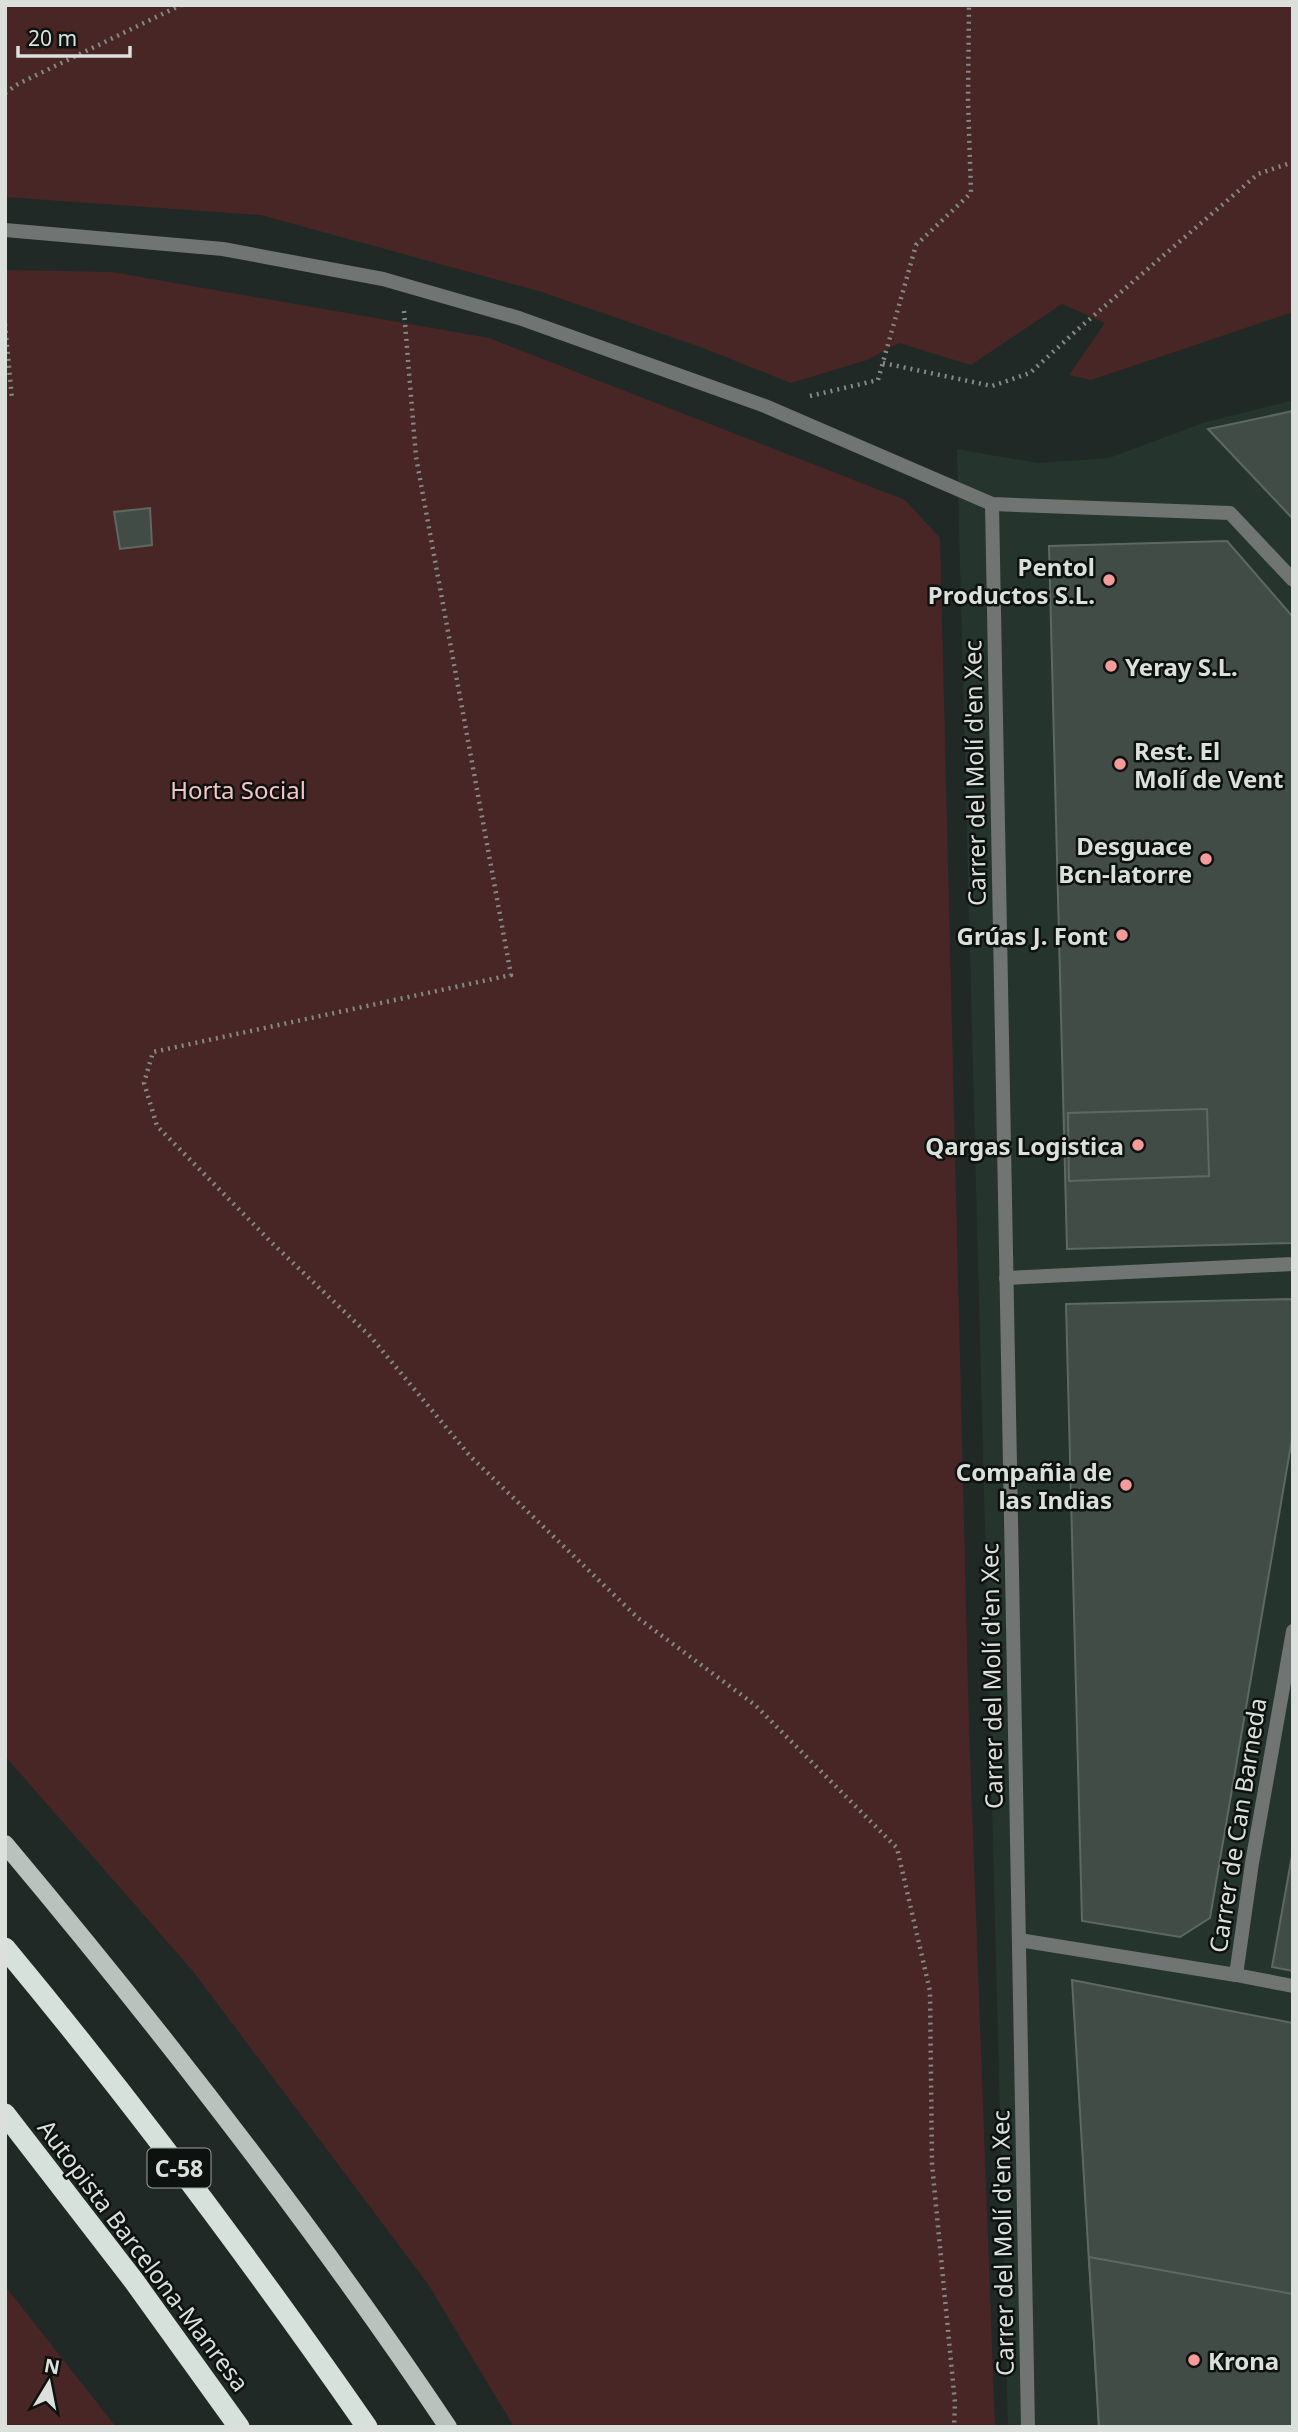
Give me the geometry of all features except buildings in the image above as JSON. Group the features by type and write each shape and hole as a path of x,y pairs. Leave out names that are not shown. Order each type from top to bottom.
{"highway":[{"name":"C-58","path":"5,1948 74,2031 237,2244 367,2427"},
{"name":"Autopista Barcelona-Manresa","path":"5,2114 134,2281 239,2427"}],"main road":[{"path":"5,1844 218,2106 325,2250 448,2427"}],"street":[{"path":"5,230 223,249 401,284 532,323 765,406 992,504 1230,513 1293,580"},
{"name":"Carrer del Molí d'en Xec","path":"992,504 1028,2427"},
{"path":"1006,1278 1293,1264"},
{"name":"Carrer de Can Barneda","path":"1019,1940 1236,1975 1252,1863 1293,1631"},
{"path":"1236,1975 1293,1986"}],"path":[{"path":"5,93 18,84 181,5"},
{"path":"765,406 878,380 916,245 971,193 969,5"},
{"path":"883,363 992,386 1030,373 1258,174 1293,162"},
{"path":"401,284 416,457 512,975 153,1052 144,1083 157,1126 272,1243 370,1336 470,1456 638,1618 755,1705 897,1848 930,1992 932,2164 955,2403 954,2427"},
{"path":"5,324 12,399"}],"shaded area":[{"path":"1293,400 1293,2427 1008,2427 957,449 1037,463 1109,458 1203,423"}],"green space":[{"path":"5,5 1293,5 1293,312 1091,380 1069,375 1105,323 1062,304 971,365 899,343 867,360 791,383 703,348 542,292 261,215 5,197"},
{"name":"Horta Social","path":"5,270 112,272 489,338 905,500 940,538 969,1729 995,2427 514,2427 428,2284 192,1970 5,1756"},
{"path":"5,2286 116,2427 5,2427"}],"place":[{"name":"Pentol Productos S.L.","path":"1109,580"},
{"name":"Yeray S.L.","path":"1111,666"},
{"name":"Rest. El Molí de Vent","path":"1120,764"},
{"name":"Desguace Bcn-latorre","path":"1206,859"},
{"name":"Grúas J. Font","path":"1122,935"},
{"name":"Qargas Logistica","path":"1138,1145"},
{"name":"Compañia de las Indias","path":"1126,1485"},
{"name":"Krona","path":"1194,2360"}]}
